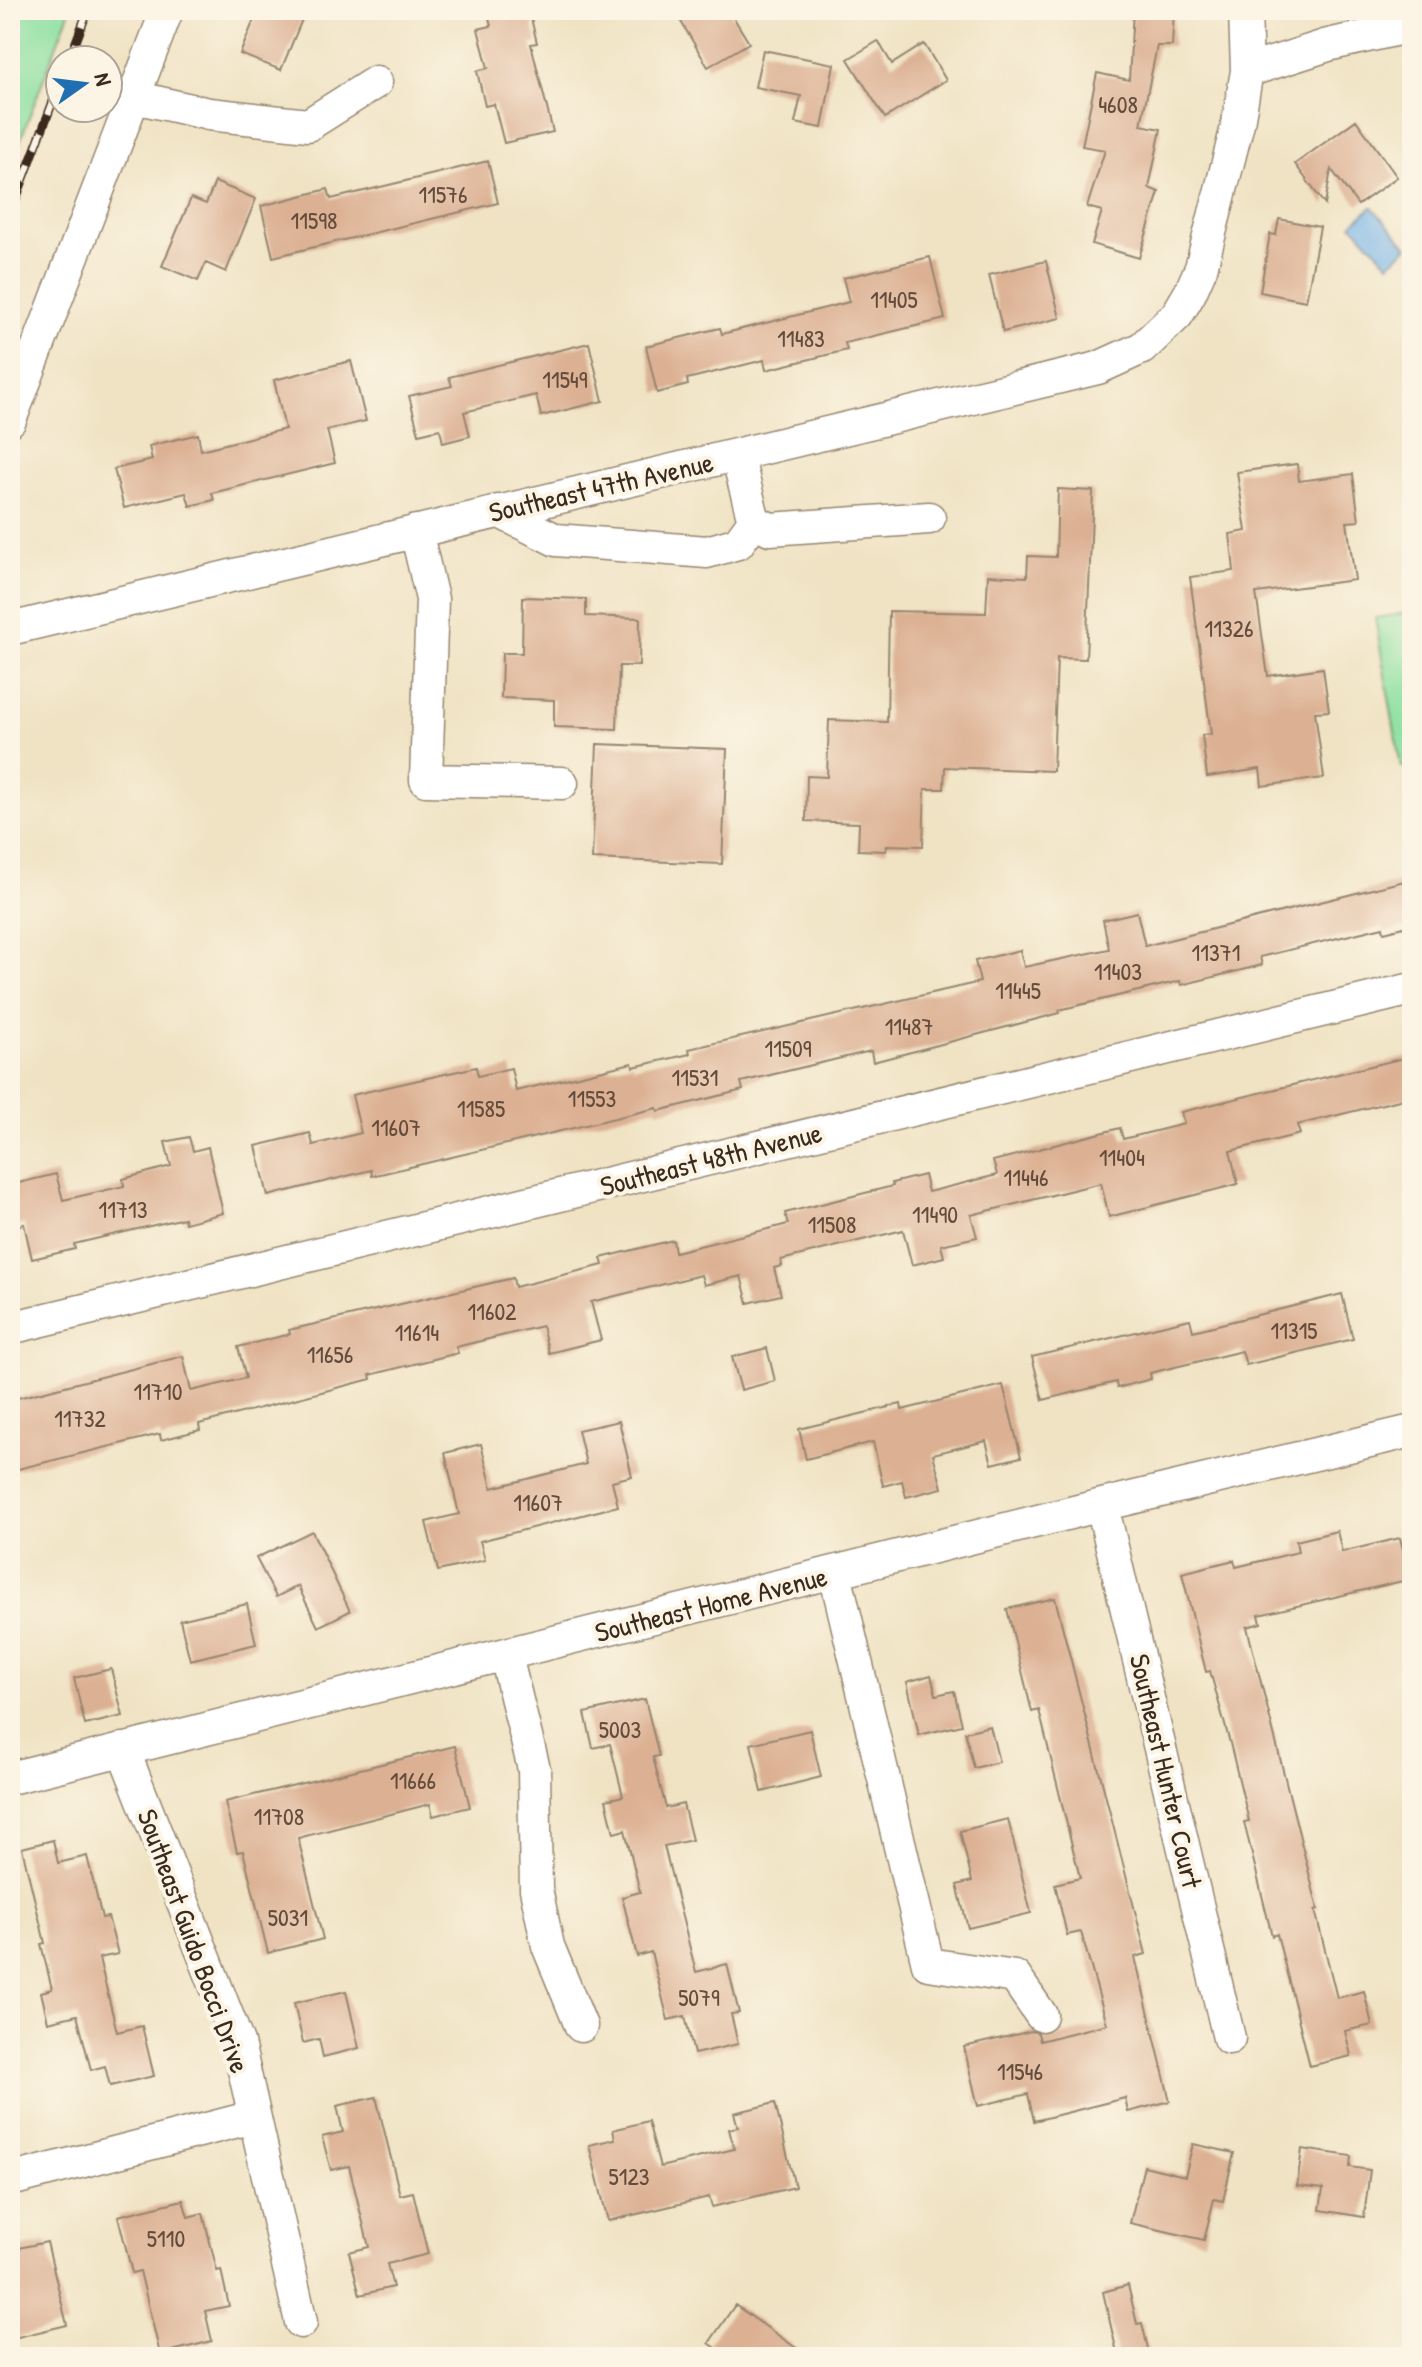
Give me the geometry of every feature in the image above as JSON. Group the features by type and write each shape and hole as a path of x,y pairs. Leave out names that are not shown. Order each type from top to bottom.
{"street":[{"path":"10,420 167,10"},
{"name":"Southeast 47th Avenue","path":"10,629 1098,368 1142,348 1177,315 1201,268 1238,123 1247,71 1245,10"},
{"path":"1247,71 1328,45 1412,26"},
{"path":"134,97 209,114 308,125 376,82"},
{"path":"737,455 754,521 770,529 929,518"},
{"path":"498,511 556,540 707,552 738,543 754,521"},
{"path":"416,531 432,599 426,780 562,783"},
{"name":"Southeast 48th Avenue","path":"10,1328 1412,989"},
{"name":"Southeast Home Avenue","path":"10,1778 1102,1505 1412,1431"},
{"name":"Southeast Hunter Court","path":"1102,1505 1229,2038"},
{"path":"835,1573 928,1964 1015,1977 1041,2015"},
{"path":"506,1656 534,1769 536,1889 548,1946 581,2026"},
{"name":"Southeast Guido Bocci Drive","path":"123,1749 238,2043 301,2322"},
{"path":"10,2180 253,2117"}],"green space":[{"path":"10,10 70,10 57,44 44,44 44,78 10,167"},
{"path":"1412,612 1412,766 1401,767 1375,618"}],"water":[{"path":"1372,207 1408,247 1389,264 1352,224"}],"building":[{"path":"258,10 306,10 281,70 240,54"},
{"path":"487,10 529,10 537,43 531,44 553,132 504,143 494,104 485,106 477,71 488,68 478,29 491,26"},
{"path":"674,10 729,10 749,43 708,67"},
{"path":"1133,10 1174,10 1172,46 1157,46 1141,125 1161,129 1149,188 1159,192 1139,258 1092,244 1102,211 1087,207 1105,150 1082,146 1097,73 1129,80"},
{"path":"878,41 892,64 924,44 946,80 885,118 848,59"},
{"path":"763,50 834,64 822,128 795,123 801,96 755,87"},
{"path":"1356,120 1397,177 1358,205 1331,169 1325,205 1295,164"},
{"path":"488,161 498,203 273,257 261,206 328,189 331,199"},
{"path":"215,182 256,199 226,272 206,263 198,281 162,266 191,198 206,204"},
{"path":"1279,219 1320,227 1306,301 1260,292 1270,234 1276,235"},
{"path":"930,257 945,319 845,343 847,350 766,370 764,360 687,379 688,385 657,393 646,346 720,328 722,334 849,302 843,278"},
{"path":"1046,261 1060,318 1003,332 989,275"},
{"path":"589,343 603,401 541,416 536,395 464,412 470,436 443,443 440,429 419,434 409,396 452,386 449,377"},
{"path":"351,361 366,421 327,430 335,463 212,493 214,500 190,506 186,493 124,508 114,469 152,460 149,446 198,434 201,450 285,429 274,380"},
{"path":"1297,464 1299,481 1353,474 1359,521 1347,522 1355,580 1256,593 1268,676 1323,668 1329,711 1315,712 1324,778 1262,786 1260,769 1207,777 1202,735 1211,734 1190,577 1234,571 1230,534 1246,531 1237,472"},
{"path":"1058,489 1093,491 1086,659 1057,658 1053,771 945,767 944,789 925,789 923,846 887,845 886,851 858,850 859,823 806,821 807,776 827,777 829,720 887,722 889,611 986,613 988,575 1027,577 1028,556 1056,557"},
{"path":"523,597 586,599 586,616 640,618 639,666 619,666 617,729 554,727 554,700 501,698 502,653 522,653"},
{"path":"597,744 727,749 722,864 592,859"},
{"path":"1412,879 1412,925 1384,932 1383,927 1260,957 1262,965 1059,1010 1060,1013 873,1062 871,1051 741,1082 743,1090 658,1111 657,1108 372,1176 371,1170 268,1196 256,1146 310,1133 313,1145 361,1133 352,1095 476,1067 478,1076 511,1068 516,1091 632,1063 633,1067 690,1054 689,1049 980,982 975,961 1020,950 1024,967 1109,949 1103,920 1137,912 1145,946"},
{"path":"1412,1056 1412,1097 1297,1125 1300,1134 1230,1151 1238,1184 1109,1217 1101,1183 971,1215 977,1237 941,1245 944,1257 912,1265 903,1230 781,1260 782,1266 774,1268 781,1295 748,1303 741,1276 704,1285 701,1275 591,1302 601,1340 549,1353 542,1326 456,1347 458,1353 370,1375 371,1379 199,1424 200,1430 161,1440 160,1434 10,1471 10,1400 183,1356 191,1391 246,1378 238,1347 290,1334 289,1330 513,1278 515,1287 603,1265 601,1258 673,1240 675,1252 788,1224 785,1213 893,1186 892,1183 924,1175 928,1192 997,1175 993,1161 1120,1128 1123,1139 1184,1124 1181,1112"},
{"path":"189,1137 193,1151 208,1147 223,1213 185,1223 184,1218 74,1244 75,1249 32,1259 24,1224 10,1227 10,1185 56,1174 63,1200 124,1186 123,1179 171,1166 165,1142"},
{"path":"1342,1294 1353,1339 1246,1365 1242,1351 1150,1373 1151,1379 1117,1388 1116,1382 1043,1400 1032,1357 1190,1319 1193,1331"},
{"path":"767,1348 775,1381 741,1390 732,1357"},
{"path":"1003,1385 1021,1457 992,1464 986,1441 933,1454 942,1488 906,1497 902,1481 883,1486 873,1442 806,1459 799,1429 901,1404 902,1410"},
{"path":"619,1421 632,1476 612,1481 618,1506 480,1541 485,1560 438,1571 426,1522 459,1514 445,1453 481,1444 492,1488 586,1464 578,1430"},
{"path":"312,1531 350,1611 318,1627 298,1586 276,1597 256,1558"},
{"path":"1337,1531 1342,1552 1400,1538 1411,1579 1259,1615 1261,1623 1247,1627 1318,1909 1315,1910 1337,1998 1364,1991 1372,2025 1345,2031 1351,2056 1310,2066 1277,1934 1272,1936 1244,1822 1249,1821 1230,1743 1210,1671 1206,1672 1182,1573 1234,1560 1236,1567 1298,1552 1296,1541"},
{"path":"1055,1598 1146,1954 1135,1957 1170,2101 1128,2112 1125,2098 1034,2121 1028,2094 978,2106 964,2047 1031,2031 1038,2033 1040,2041 1107,2024 1081,1932 1067,1935 1055,1884 1080,1878 1039,1710 1032,1712 1007,1609"},
{"path":"247,1604 256,1644 190,1660 180,1620"},
{"path":"111,1669 123,1716 85,1725 74,1678"},
{"path":"931,1675 936,1695 954,1691 962,1725 919,1735 907,1682"},
{"path":"645,1699 659,1756 653,1757 666,1808 683,1804 692,1840 664,1846 696,1972 727,1964 739,2013 731,2014 738,2044 694,2054 685,2016 668,2020 651,1952 637,1956 622,1897 640,1892 625,1830 614,1833 606,1800 623,1796 610,1744 593,1748 585,1713"},
{"path":"990,1726 999,1762 974,1768 965,1732"},
{"path":"810,1730 821,1777 762,1792 751,1744"},
{"path":"455,1746 470,1807 433,1816 430,1804 298,1838 323,1939 268,1953 243,1851 237,1852 225,1802"},
{"path":"1008,1819 1031,1913 968,1928 957,1885 972,1881 960,1831"},
{"path":"53,1840 58,1863 87,1856 102,1918 108,1917 118,1954 99,1958 117,2032 142,2026 154,2076 110,2086 105,2066 91,2070 77,2015 48,2022 41,1992 52,1989 41,1944 45,1943 22,1848"},
{"path":"346,1991 359,2048 323,2057 319,2039 303,2043 294,2003"},
{"path":"376,2097 400,2195 413,2192 428,2254 387,2264 393,2287 360,2295 349,2252 369,2247 349,2166 331,2170 322,2137 343,2132 337,2106"},
{"path":"775,2103 795,2187 712,2207 709,2197 608,2221 589,2145 615,2139 613,2130 648,2121 660,2167 734,2149 729,2129 738,2127 734,2113"},
{"path":"1193,2144 1234,2153 1223,2201 1214,2199 1204,2240 1130,2223 1144,2166 1185,2176"},
{"path":"1302,2149 1351,2156 1350,2167 1370,2170 1364,2217 1320,2210 1323,2189 1297,2186"},
{"path":"183,2200 188,2217 203,2213 229,2306 205,2311 212,2341 160,2354 140,2271 132,2273 118,2216"},
{"path":"47,2242 67,2325 10,2339 10,2273 20,2270 14,2249"},
{"path":"1128,2285 1137,2324 1142,2323 1150,2357 1118,2357 1103,2292"},
{"path":"735,2305 809,2357 729,2357 709,2343"}],"railway":[{"path":"75,44 88,10"},
{"path":"10,215 44,124"}]}
